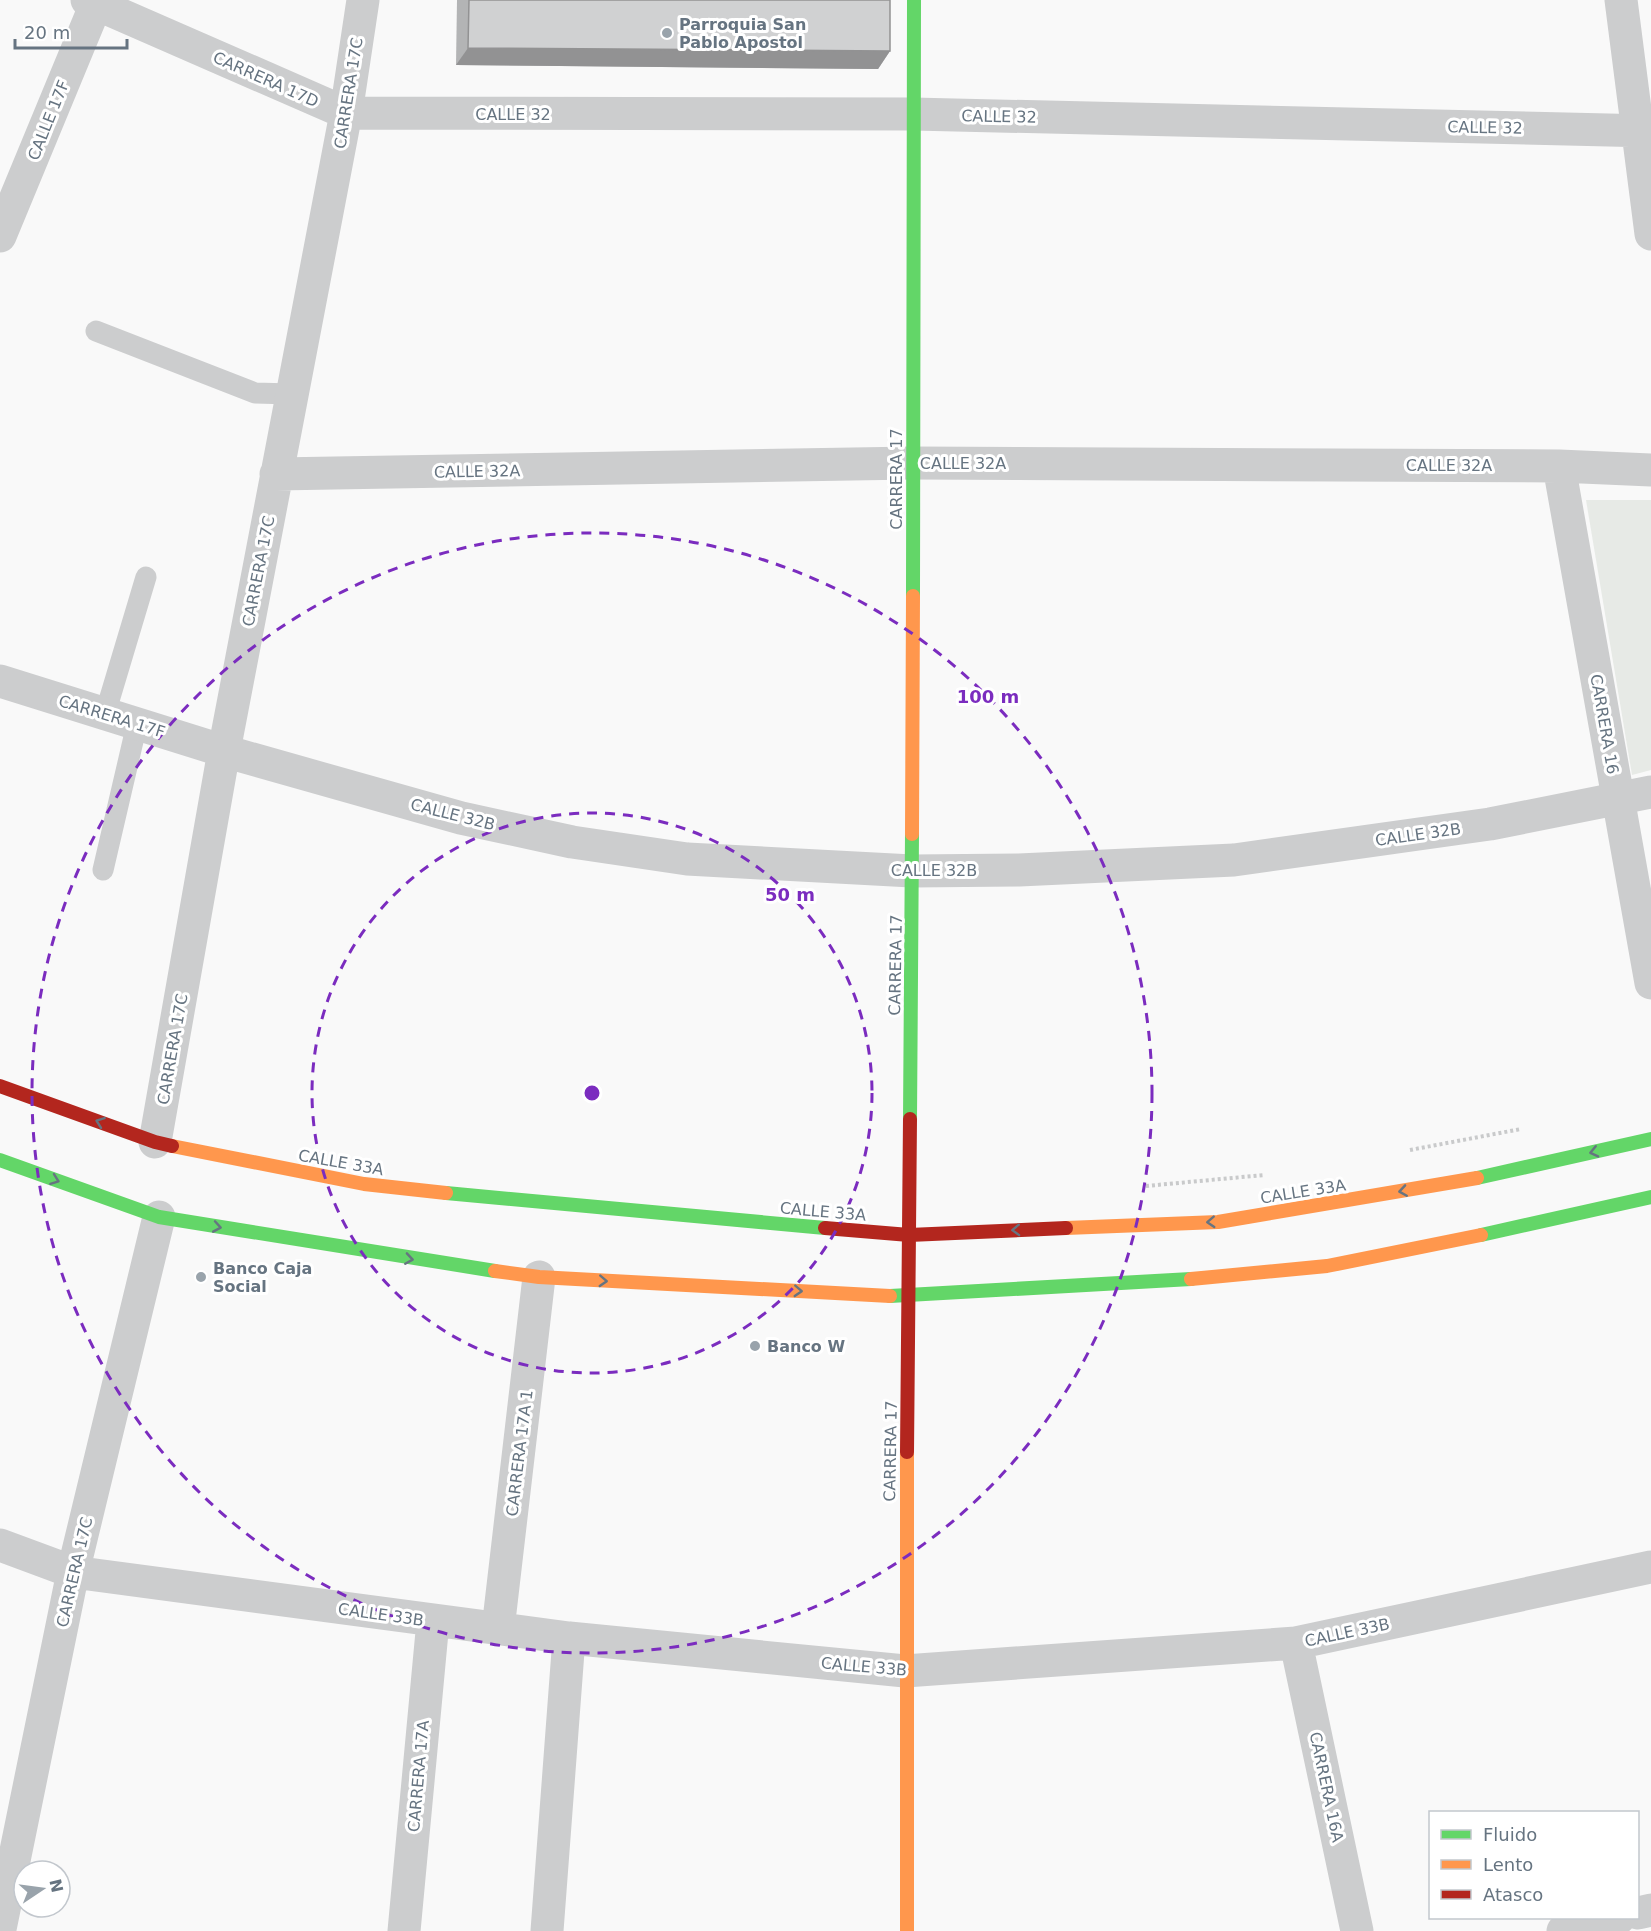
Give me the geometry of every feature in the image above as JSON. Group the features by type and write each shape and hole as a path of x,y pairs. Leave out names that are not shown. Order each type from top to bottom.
{"main road":[{"name":"CARRERA 17","path":"907,1931 905,1671 912,871 914,0"},
{"name":"CALLE 33A","path":"0,1086 155,1142 364,1184 604,1209 909,1235 1218,1221 1474,1179 1651,1139"},
{"path":"0,1160 159,1217 343,1248 539,1277 908,1297 1147,1283 1328,1266 1433,1246 1651,1197"}],"street":[{"name":"CARRERA 17C","path":"155,1142 224,751 346,113 363,0"},
{"path":"1621,0 1644,131 1651,234"},
{"name":"CARRERA 17D","path":"91,2 346,113"},
{"name":"CALLE 17F","path":"0,236 91,2"},
{"name":"CALLE 32","path":"346,113 914,114 1644,131"},
{"name":"CALLE 32A","path":"276,474 913,463 1559,466 1651,470"},
{"name":"CARRERA 16","path":"1559,466 1651,983"},
{"name":"CARRERA 17F","path":"0,681 224,751"},
{"name":"CALLE 32B","path":"224,751 461,818 572,842 687,859 912,871 1019,870 1234,860 1490,824 1619,801 1651,792"},
{"name":"CARRERA 17C","path":"2,1911 73,1572 159,1217"},
{"name":"CARRERA 17A 1","path":"498,1629 539,1277"},
{"name":"CALLE 33B","path":"0,1545 73,1572 569,1638 905,1671 1296,1643 1651,1567"},
{"name":"CARRERA 17A","path":"404,1931 433,1621"},
{"path":"547,1931 569,1638"},
{"name":"CARRERA 16A","path":"1296,1643 1357,1931"},
{"path":"1563,1931 1611,1919"}],"lane":[{"path":"96,331 255,393 292,394"},
{"path":"105,714 146,577"},
{"path":"103,870 137,724"}],"path":[{"path":"1398,1152 1524,1128"},
{"path":"1140,1187 1271,1174"}],"shaded area":[{"path":"1586,500 1651,500 1651,770 1632,775"}],"building":[{"name":"Parroquia San Pablo Apostol","path":"469,0 890,0 890,51 468,48"}],"traffic: fast":[{"path":"913,596 914,0"},
{"path":"910,1119 912,834"},
{"path":"1477,1178 1651,1139"},
{"path":"0,1160 159,1217 495,1271"},
{"path":"446,1193 825,1228"},
{"path":"1481,1235 1651,1197"},
{"path":"890,1296 1191,1279"}],"traffic: slow":[{"path":"912,834 913,596"},
{"path":"172,1146 364,1184 446,1193"},
{"path":"1066,1228 1218,1222 1477,1178"},
{"path":"1191,1279 1327,1266 1481,1235"},
{"path":"495,1271 539,1277 890,1296"},
{"path":"907,1452 907,1931"}],"traffic: jam":[{"path":"0,1086 155,1142 172,1146"},
{"path":"907,1452 910,1119"},
{"path":"825,1228 909,1235 1066,1228"}],"place":[{"name":"Parroquia San Pablo Apostol","path":"667,33"},
{"name":"Banco Caja Social","path":"201,1277"},
{"name":"Banco W","path":"755,1346"}]}
